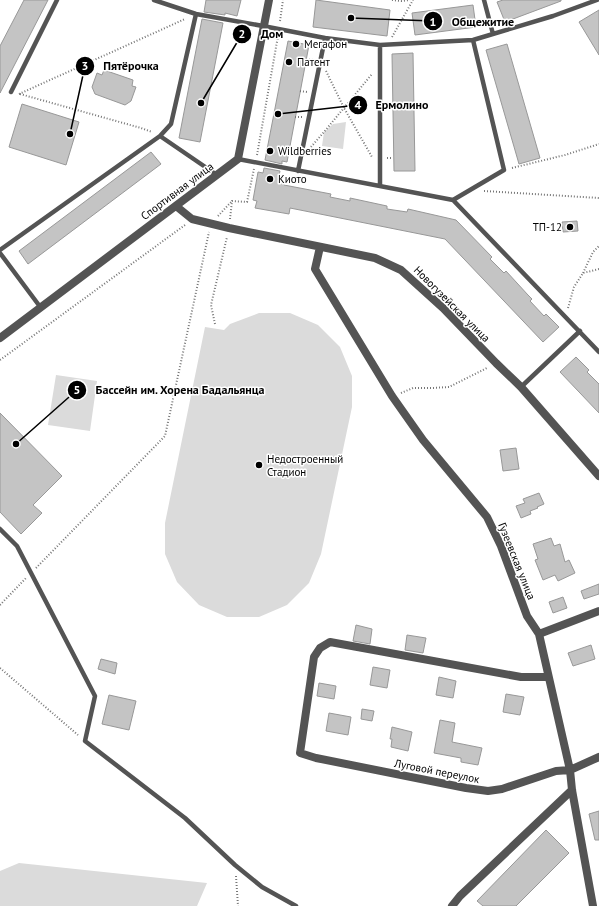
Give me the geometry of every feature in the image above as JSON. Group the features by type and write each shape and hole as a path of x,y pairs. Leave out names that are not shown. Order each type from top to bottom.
{"street":[{"path":"238,160 268,0"},
{"name":"Спортивная улица","path":"0,338 238,160"},
{"name":"Новогузейская улица","path":"176,206 192,219 376,258 401,270 443,308 496,363 521,386 599,476"},
{"name":"Гузеевская улица","path":"320,247 315,269 392,396 422,440 486,517 502,546 527,616 539,634 570,770 572,790 593,906"},
{"path":"539,634 599,611"},
{"name":"Луговой переулок","path":"548,677 522,677 330,642 320,648 314,657 300,753 316,758 488,791 502,789 556,771 570,770 599,757"},
{"path":"452,906 460,896 572,790"}],"lane":[{"path":"12,92 57,0"},
{"path":"154,0 196,14 325,38 380,45 473,40 553,16 597,0"},
{"path":"484,0 493,34"},
{"path":"0,250 160,136 171,124 196,14"},
{"path":"298,171 325,38"},
{"path":"453,200 504,170 473,40"},
{"path":"380,45 380,186"},
{"path":"160,136 217,175"},
{"path":"238,160 453,200 599,352"},
{"path":"0,253 41,308"},
{"path":"521,386 580,331"},
{"path":"0,529 17,546 95,696 85,740 185,818 235,865 262,887 296,906"}],"path":[{"path":"232,201 247,202 256,163 284,0"},
{"path":"392,0 412,0"},
{"path":"388,44 412,0"},
{"path":"160,136 141,128 19,94 196,14"},
{"path":"320,60 344,108 380,172"},
{"path":"301,158 380,64"},
{"path":"504,170 564,155 599,144"},
{"path":"470,190 599,198"},
{"path":"0,605 165,436 211,224 232,201"},
{"path":"215,324 212,305 229,228 232,201"},
{"path":"0,360 192,219"},
{"path":"566,317 574,286 583,273 593,252 599,246"},
{"path":"583,273 599,269"},
{"path":"392,396 413,388 449,387 496,363"},
{"path":"0,668 85,740"},
{"path":"235,865 238,906"}],"shaded area":[{"path":"346,122 343,149 322,146 324,132 333,124"},
{"name":"Недостроенный Стадион","path":"259,313 290,313 318,325 340,347 352,376 352,407 321,554 309,583 287,605 259,617 227,617 199,605 177,582 165,554 165,523 205,327 224,330 230,324"},
{"path":"56,375 97,381 90,431 48,425"},
{"path":"19,863 207,883 197,906 0,906 0,871"}],"building":[{"path":"24,0 48,0 0,93 0,46"},
{"path":"206,0 241,0 237,16 225,13 225,15 204,12"},
{"path":"316,0 390,10 387,36 313,27"},
{"path":"503,0 561,1 505,22 497,2"},
{"path":"473,5 476,27 415,35 412,13"},
{"path":"599,10 599,55 579,22"},
{"path":"202,19 223,23 200,142 179,138"},
{"path":"288,41 309,45 287,162 282,161 282,164 265,160"},
{"path":"507,44 540,158 519,164 486,50"},
{"path":"413,53 415,171 394,171 392,54"},
{"path":"104,70 133,80 132,86 136,87 131,101 125,105 95,94 92,87 97,73 102,75"},
{"path":"22,104 79,122 66,165 9,147"},
{"path":"151,152 161,164 28,264 19,251"},
{"path":"264,168 280,171 278,180 285,182 284,185 331,194 330,197 350,201 350,198 387,206 387,209 407,212 408,209 456,220 492,257 490,259 504,273 506,271 532,299 530,301 544,316 546,314 559,327 543,342 445,239 290,208 289,214 255,208 257,201 253,200 258,172 263,173"},
{"name":"ТП-12","path":"577,221 578,231 563,232 562,222"},
{"path":"576,357 589,370 587,372 599,384 599,413 560,372"},
{"path":"0,413 62,476 33,505 42,513 21,534 0,512"},
{"path":"516,448 519,469 503,471 500,450"},
{"path":"539,493 544,504 530,511 531,514 521,518 516,506 525,503 523,499"},
{"path":"551,538 554,546 560,544 565,562 569,560 575,573 558,581 555,575 543,580 535,560 538,559 533,544"},
{"path":"599,584 599,594 584,599 581,591"},
{"path":"563,597 567,608 553,613 549,602"},
{"path":"356,625 372,629 370,644 353,641"},
{"path":"407,635 426,638 423,653 405,650"},
{"path":"591,645 595,659 573,666 568,653"},
{"path":"101,659 117,663 115,674 98,669"},
{"path":"373,667 390,670 387,688 370,685"},
{"path":"439,677 456,681 453,698 436,695"},
{"path":"319,683 336,686 334,699 317,696"},
{"path":"506,694 524,697 520,715 503,712"},
{"path":"109,695 136,701 129,730 102,724"},
{"path":"362,709 374,711 372,721 361,719"},
{"path":"329,713 351,717 348,735 326,731"},
{"path":"440,720 455,723 452,742 482,748 478,765 461,762 461,758 434,753"},
{"path":"392,727 412,732 408,751 391,747 392,739 390,739"},
{"path":"599,811 599,840 595,840 589,814"},
{"path":"546,830 569,853 516,906 483,906 477,901"}],"place":[{"name":"Общежитие","path":"351,18"},
{"name":"Мегафон","path":"296,44"},
{"name":"Патент","path":"289,62"},
{"name":"Дом","path":"201,103"},
{"name":"Ермолино","path":"278,114"},
{"name":"Пятёрочка","path":"70,134"},
{"name":"Wildberries","path":"270,151"},
{"name":"Киото","path":"270,179"},
{"name":"ТП-12","path":"570,227"},
{"name":"Бассейн им. Хорена Бадальянца","path":"16,444"},
{"name":"Недостроенный Стадион","path":"259,465"}]}
